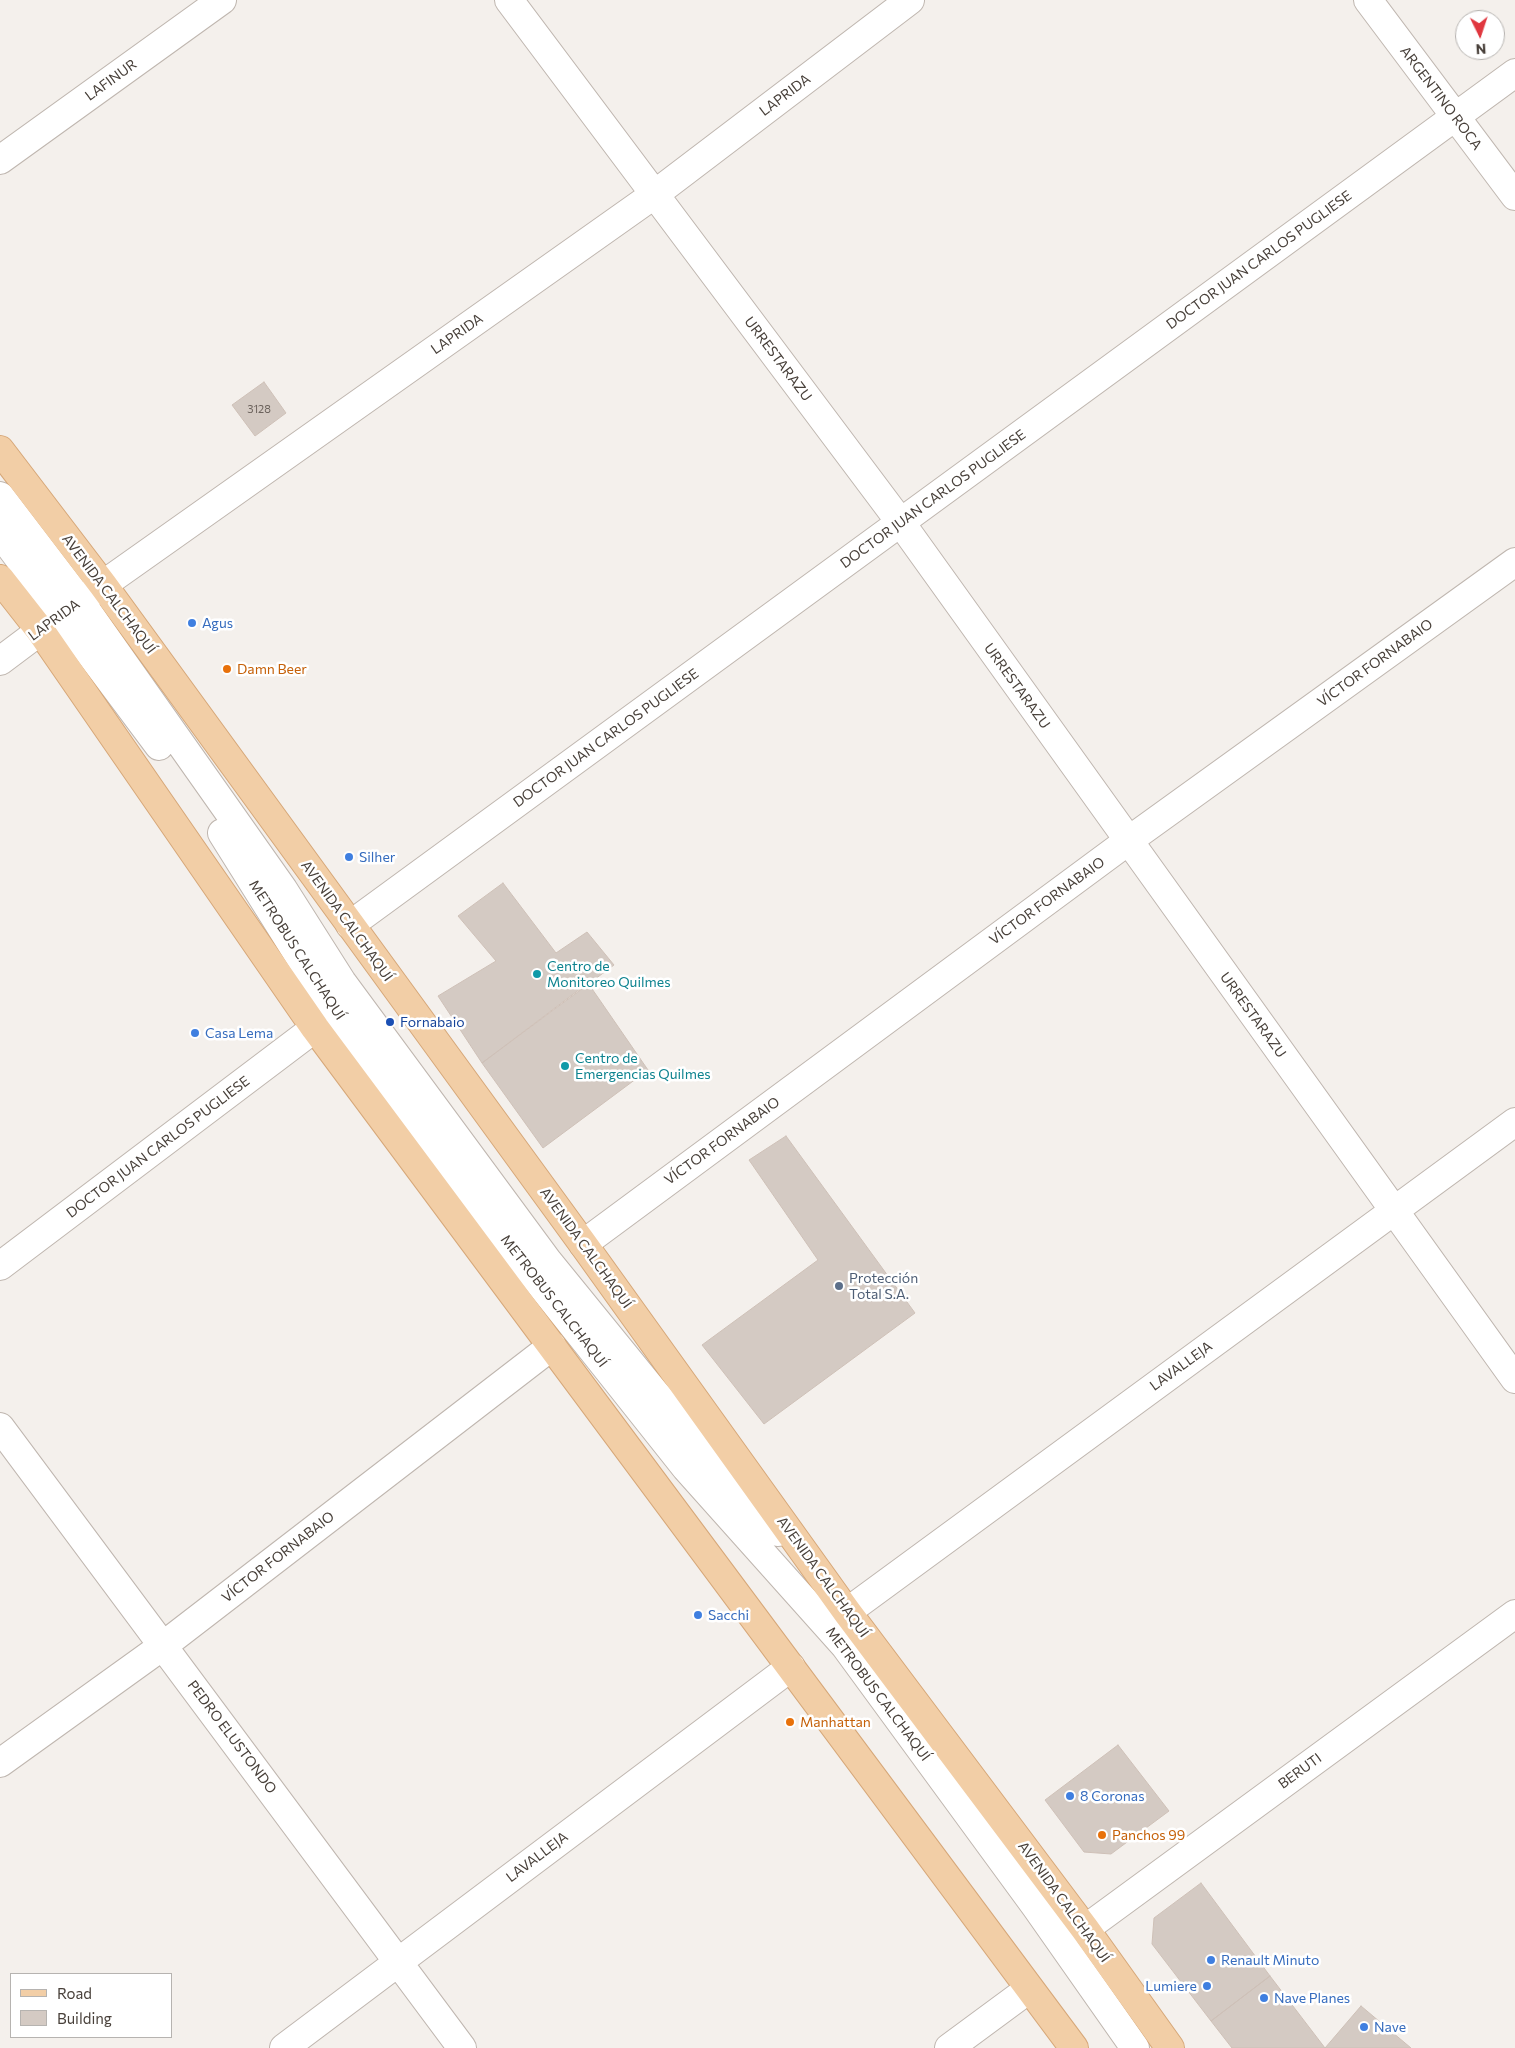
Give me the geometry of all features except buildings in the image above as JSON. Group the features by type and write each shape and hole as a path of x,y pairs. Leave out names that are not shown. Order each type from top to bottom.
{"main road":[{"name":"AVENIDA CALCHAQUÍ","path":"0,450 103,585 583,1244 847,1612 1085,1929 1170,2048"},
{"path":"0,579 40,630 315,1028 1074,2048"}],"street":[{"name":"LAFINUR","path":"0,160 222,0"},
{"name":"URRESTARAZU","path":"509,0 900,523 1515,1380"},
{"name":"LAPRIDA","path":"0,661 70,608 655,194 910,0"},
{"name":"ARGENTINO ROCA","path":"1368,0 1515,196"},
{"name":"DOCTOR JUAN CARLOS PUGLIESE","path":"350,925 1454,116 1515,74"},
{"name":"METROBUS CALCHAQUÍ","path":"0,496 70,608 202,804 320,991 516,1254 686,1468 845,1646 1036,1907 1135,2048"},
{"name":"METROBUS CALCHAQUÍ","path":"0,533 70,608 283,889 342,982 547,1260 656,1394 847,1612"},
{"name":"VÍCTOR FORNABAIO","path":"583,1244 1128,841 1515,562"},
{"name":"DOCTOR JUAN CARLOS PUGLIESE","path":"0,1266 315,1028"},
{"name":"LAVALLEJA","path":"847,1612 1515,1122"},
{"name":"VÍCTOR FORNABAIO","path":"0,1763 164,1645 552,1346"},
{"name":"PEDRO ELUSTONDO","path":"0,1427 462,2048"},
{"name":"BERUTI","path":"1085,1929 1515,1614"},
{"name":"LAVALLEJA","path":"284,2048 791,1667"},
{"path":"949,2048 1029,1989"}],"place":[{"name":"Agus","path":"192,623"},
{"name":"Damn Beer","path":"227,669"},
{"name":"Silher","path":"349,857"},
{"name":"Centro de Monitoreo Quilmes","path":"537,974"},
{"name":"Fornabaio","path":"390,1022"},
{"name":"Casa Lema","path":"195,1033"},
{"name":"Centro de Emergencias Quilmes","path":"565,1066"},
{"name":"Protección Total S.A.","path":"839,1286"},
{"name":"Sacchi","path":"698,1615"},
{"name":"Manhattan","path":"790,1722"},
{"name":"8 Coronas","path":"1070,1796"},
{"name":"Panchos 99","path":"1102,1835"},
{"name":"Renault Minuto","path":"1211,1960"},
{"name":"Lumiere","path":"1207,1986"},
{"name":"Nave Planes","path":"1264,1998"},
{"name":"Nave","path":"1364,2027"}]}
